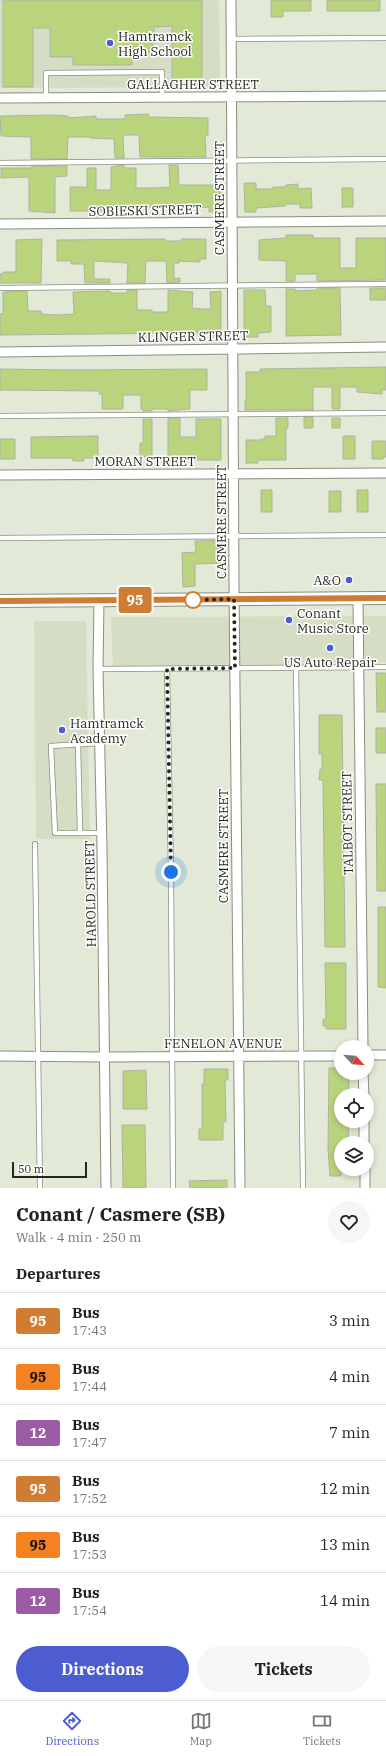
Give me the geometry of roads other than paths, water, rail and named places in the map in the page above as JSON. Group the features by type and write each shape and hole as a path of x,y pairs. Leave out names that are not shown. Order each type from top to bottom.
{"main road":[{"path":"0,601 386,598"}],"street":[{"name":"CASMERE STREET","path":"231,0 233,474 240,1188"},
{"name":"GALLAGHER STREET","path":"0,98 386,96"},
{"name":"SOBIESKI STREET","path":"0,224 386,221"},
{"name":"KLINGER STREET","path":"0,352 386,347"},
{"name":"MORAN STREET","path":"0,475 386,473"},
{"name":"TALBOT STREET","path":"358,599 363,1040"},
{"name":"HAROLD STREET","path":"100,600 98,669 102,833 106,1188"},
{"path":"374,1055 386,1054"},
{"name":"FENELON AVENUE","path":"0,1056 334,1056"},
{"path":"365,1176 365,1188"}],"lane":[{"path":"231,39 386,38"},
{"path":"46,98 46,73 162,72 162,97"},
{"path":"0,163 386,159"},
{"path":"0,288 386,284"},
{"path":"0,416 386,413"},
{"path":"0,538 386,535"},
{"path":"98,669 386,667"},
{"path":"296,668 303,1188"},
{"path":"167,669 174,1188"},
{"path":"100,743 51,746 54,833 102,833"},
{"path":"78,745 80,833"},
{"path":"35,844 40,1188"}],"place":[{"name":"Hamtramck High School","path":"110,43"},
{"name":"A&O","path":"349,580"},
{"name":"Conant Music Store","path":"289,620"},
{"name":"US Auto Repair","path":"330,648"},
{"name":"Hamtramck Academy","path":"62,730"}]}
